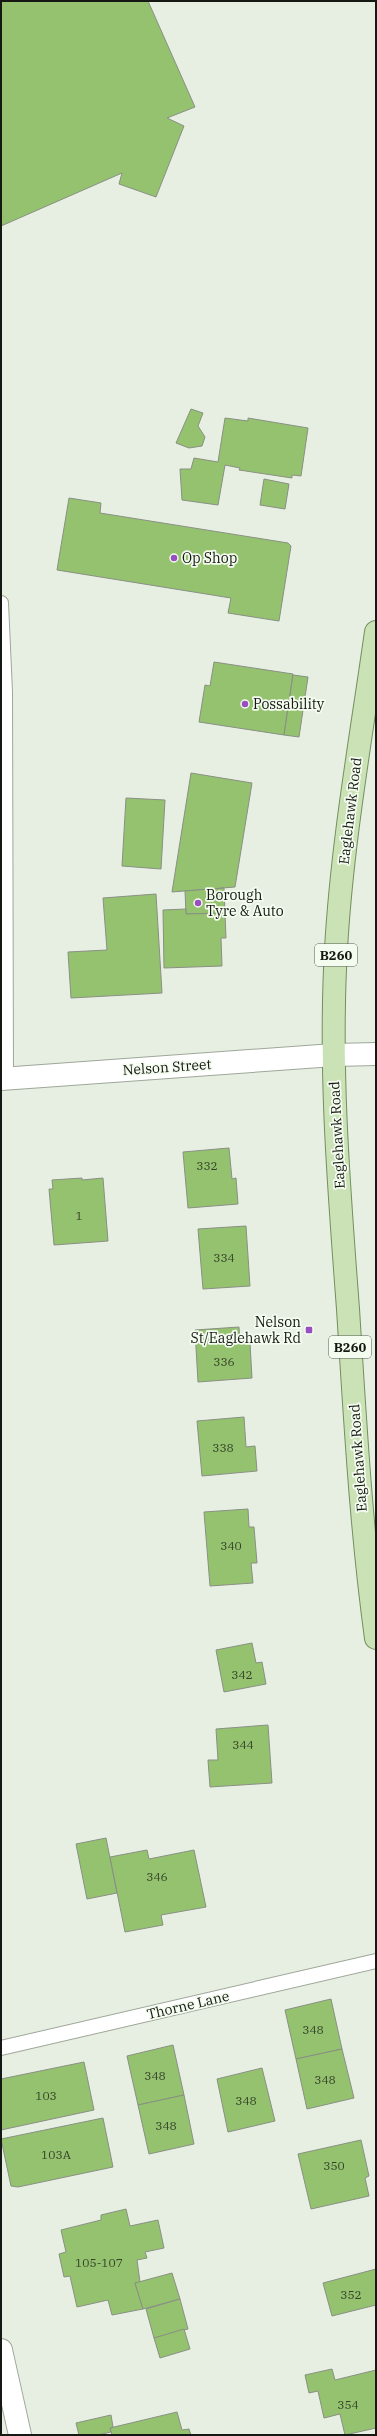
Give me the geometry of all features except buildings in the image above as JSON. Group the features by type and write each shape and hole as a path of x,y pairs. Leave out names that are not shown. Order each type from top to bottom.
{"main road":[{"name":"Eaglehawk Road","path":"376,632 354,776 342,878 336,951 334,1055 336,1158 361,1508 376,1638"}],"street":[{"name":"Nelson Street","path":"3,1078 334,1055 376,1054"},
{"path":"1,2350 20,2435"}],"lane":[{"path":"1,603 4,678 3,1078"},
{"name":"Thorne Lane","path":"1,2048 376,1961"}],"place":[{"name":"Op Shop","path":"174,558"},
{"name":"Possability","path":"245,704"},
{"name":"Borough Tyre & Auto","path":"198,903"},
{"name":"Nelson St/Eaglehawk Rd","path":"309,1330"}]}
